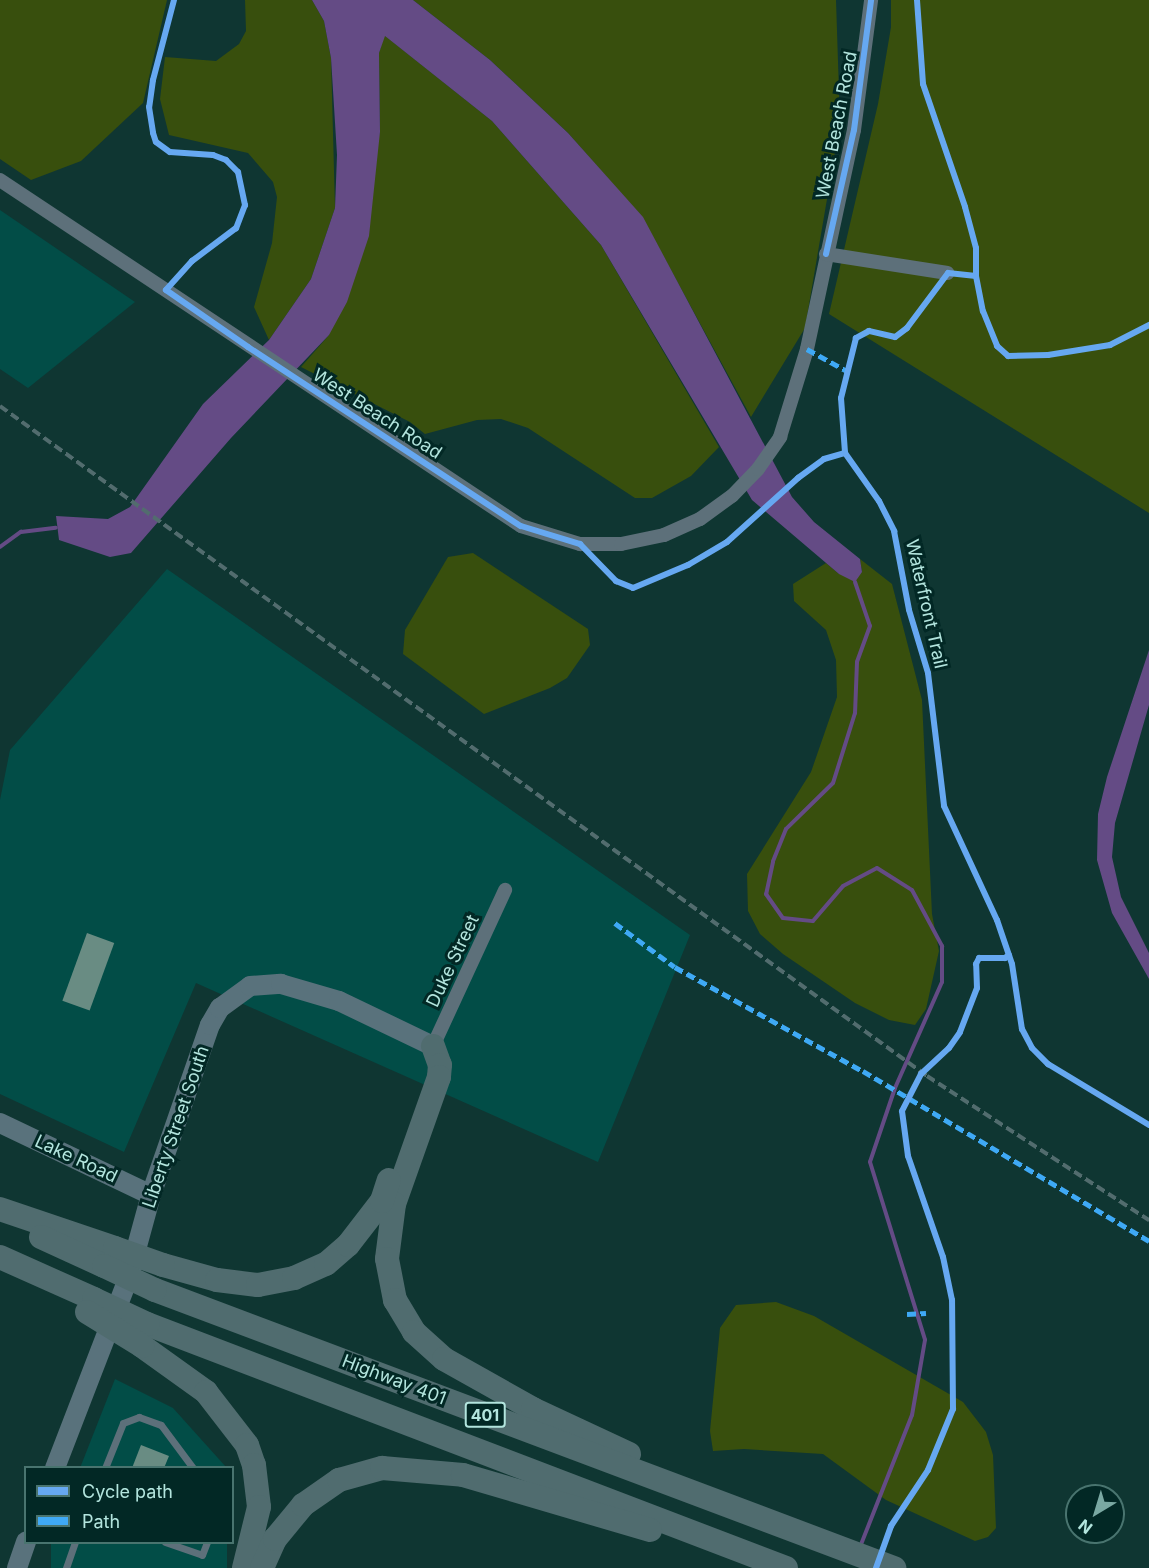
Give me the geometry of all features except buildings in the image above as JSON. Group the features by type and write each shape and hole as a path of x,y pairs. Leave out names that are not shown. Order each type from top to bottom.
{"highway":[{"path":"0,1209 110,1257 163,1265 217,1280 258,1285 294,1278 326,1264 348,1245 382,1201 433,1046"},
{"path":"433,1046 440,1065 439,1077 394,1204 387,1259 395,1300 414,1332 444,1359 533,1409 815,1540"},
{"name":"Highway 401","path":"0,1218 110,1257 156,1290 888,1566"},
{"path":"0,1257 145,1335 206,1392 237,1427 254,1465 259,1507 244,1568"},
{"path":"0,1270 91,1305"},
{"name":"Highway 401","path":"145,1335 786,1568"},
{"path":"262,1568 275,1539 303,1505 339,1480 382,1468 463,1475 778,1568"}],"main road":[{"name":"Liberty Street South","path":"55,1466 128,1279 151,1195 210,1025 220,1008 250,986 281,984 339,1001 433,1046"},
{"name":"Lake Road","path":"0,1123 151,1195"},
{"path":"17,1568 25,1544"}],"street":[{"name":"West Beach Road","path":"0,180 305,385 521,526 580,544 621,544 664,535 700,519 732,496 758,469 780,437 807,349 854,130 872,0"},
{"path":"826,254 948,273"},
{"name":"Duke Street","path":"433,1046 505,890"}],"lane":[{"path":"105,1466 123,1423 139,1417 161,1425 193,1466"},
{"path":"66,1568 74,1544"},
{"path":"170,1544 202,1556 206,1544"}],"shaded area":[{"path":"312,0 413,0 490,60 568,133 643,217 792,497 814,522 860,559 862,572 855,582 839,574 752,500 601,245 492,121 385,36 379,53 380,132 369,236 347,302 329,335 231,438 131,553 110,557 59,540 56,516 108,519 130,507 203,404 269,340 311,279 335,208 337,155 331,58 324,21"},
{"path":"0,210 135,302 28,388 0,369"},
{"path":"167,569 690,935 598,1162 196,983 124,1152 0,1094 0,800 10,750"},
{"path":"1149,650 1149,705 1115,823 1112,857 1121,897 1149,953 1149,979 1112,913 1097,860 1098,814 1107,777"},
{"path":"115,1379 173,1408 225,1466 81,1466"},
{"path":"51,1544 227,1544 227,1568 51,1568"}],"green space":[{"path":"0,0 167,0 143,103 81,161 31,180 0,159"},
{"path":"245,0 312,0 324,21 331,58 335,208 311,279 269,340 254,307 272,243 277,197 273,182 248,153 169,135 160,99 165,57 216,61 239,44 246,31"},
{"path":"413,0 836,0 840,123 805,328 751,417 642,217 568,133 490,60"},
{"path":"891,0 1149,0 1149,513 829,314 878,104 891,27"},
{"path":"384,35 492,121 601,245 719,447 691,476 652,498 635,498 528,428 501,419 477,420 425,434 410,422 301,367 329,335 380,132 379,53"},
{"path":"473,553 588,629 590,645 567,678 550,688 484,714 403,654 405,630 448,557"},
{"path":"860,559 892,584 922,700 932,914 939,951 926,1009 915,1025 889,1020 855,1003 783,954 760,934 748,911 747,874 811,772 837,697 836,660 826,630 794,601 793,584 826,563 839,574 862,572"},
{"path":"776,1302 814,1316 963,1402 986,1432 993,1455 996,1528 988,1537 975,1541 886,1500 823,1454 744,1449 713,1451 710,1431 720,1328 736,1305"}],"waterway":[{"path":"0,547 21,532 56,528"},
{"path":"855,582 870,626 857,662 855,713 833,783 786,829 773,862 766,894 783,918 813,921 843,886 877,868 912,890 942,946 942,982 895,1088 870,1162 925,1340 912,1415 860,1547"}],"railway":[{"path":"0,406 927,1076 1149,1220"}],"marked path":[{"path":"807,349 847,371"},
{"path":"615,923 675,967 863,1071 1149,1241"},
{"path":"907,1314 926,1313"}],"cycle path":[{"path":"174,0 153,80 149,107 156,142 170,152 213,155 226,160 238,172 245,205 236,228 192,261 166,290 248,347 521,526 580,544 616,581 633,588 688,565 727,542 798,478 824,459 845,453"},
{"path":"826,254 854,130 871,0"},
{"path":"917,0 923,84 965,207 976,248 976,276 983,311 997,346 1008,356 1048,355 1110,345 1149,325"},
{"name":"Waterfront Trail","path":"976,276 948,273 907,328 895,337 869,331 856,338 841,398 845,453 879,501 894,531 909,610 928,673 944,806 997,920 1012,964 1022,1029 1032,1048 1048,1064 1149,1125"},
{"path":"876,1568 891,1526 928,1470 953,1409 952,1300 943,1257 908,1156 902,1111 921,1074 949,1048 960,1032 977,988 976,964 979,958 1005,958 1009,955"}]}
